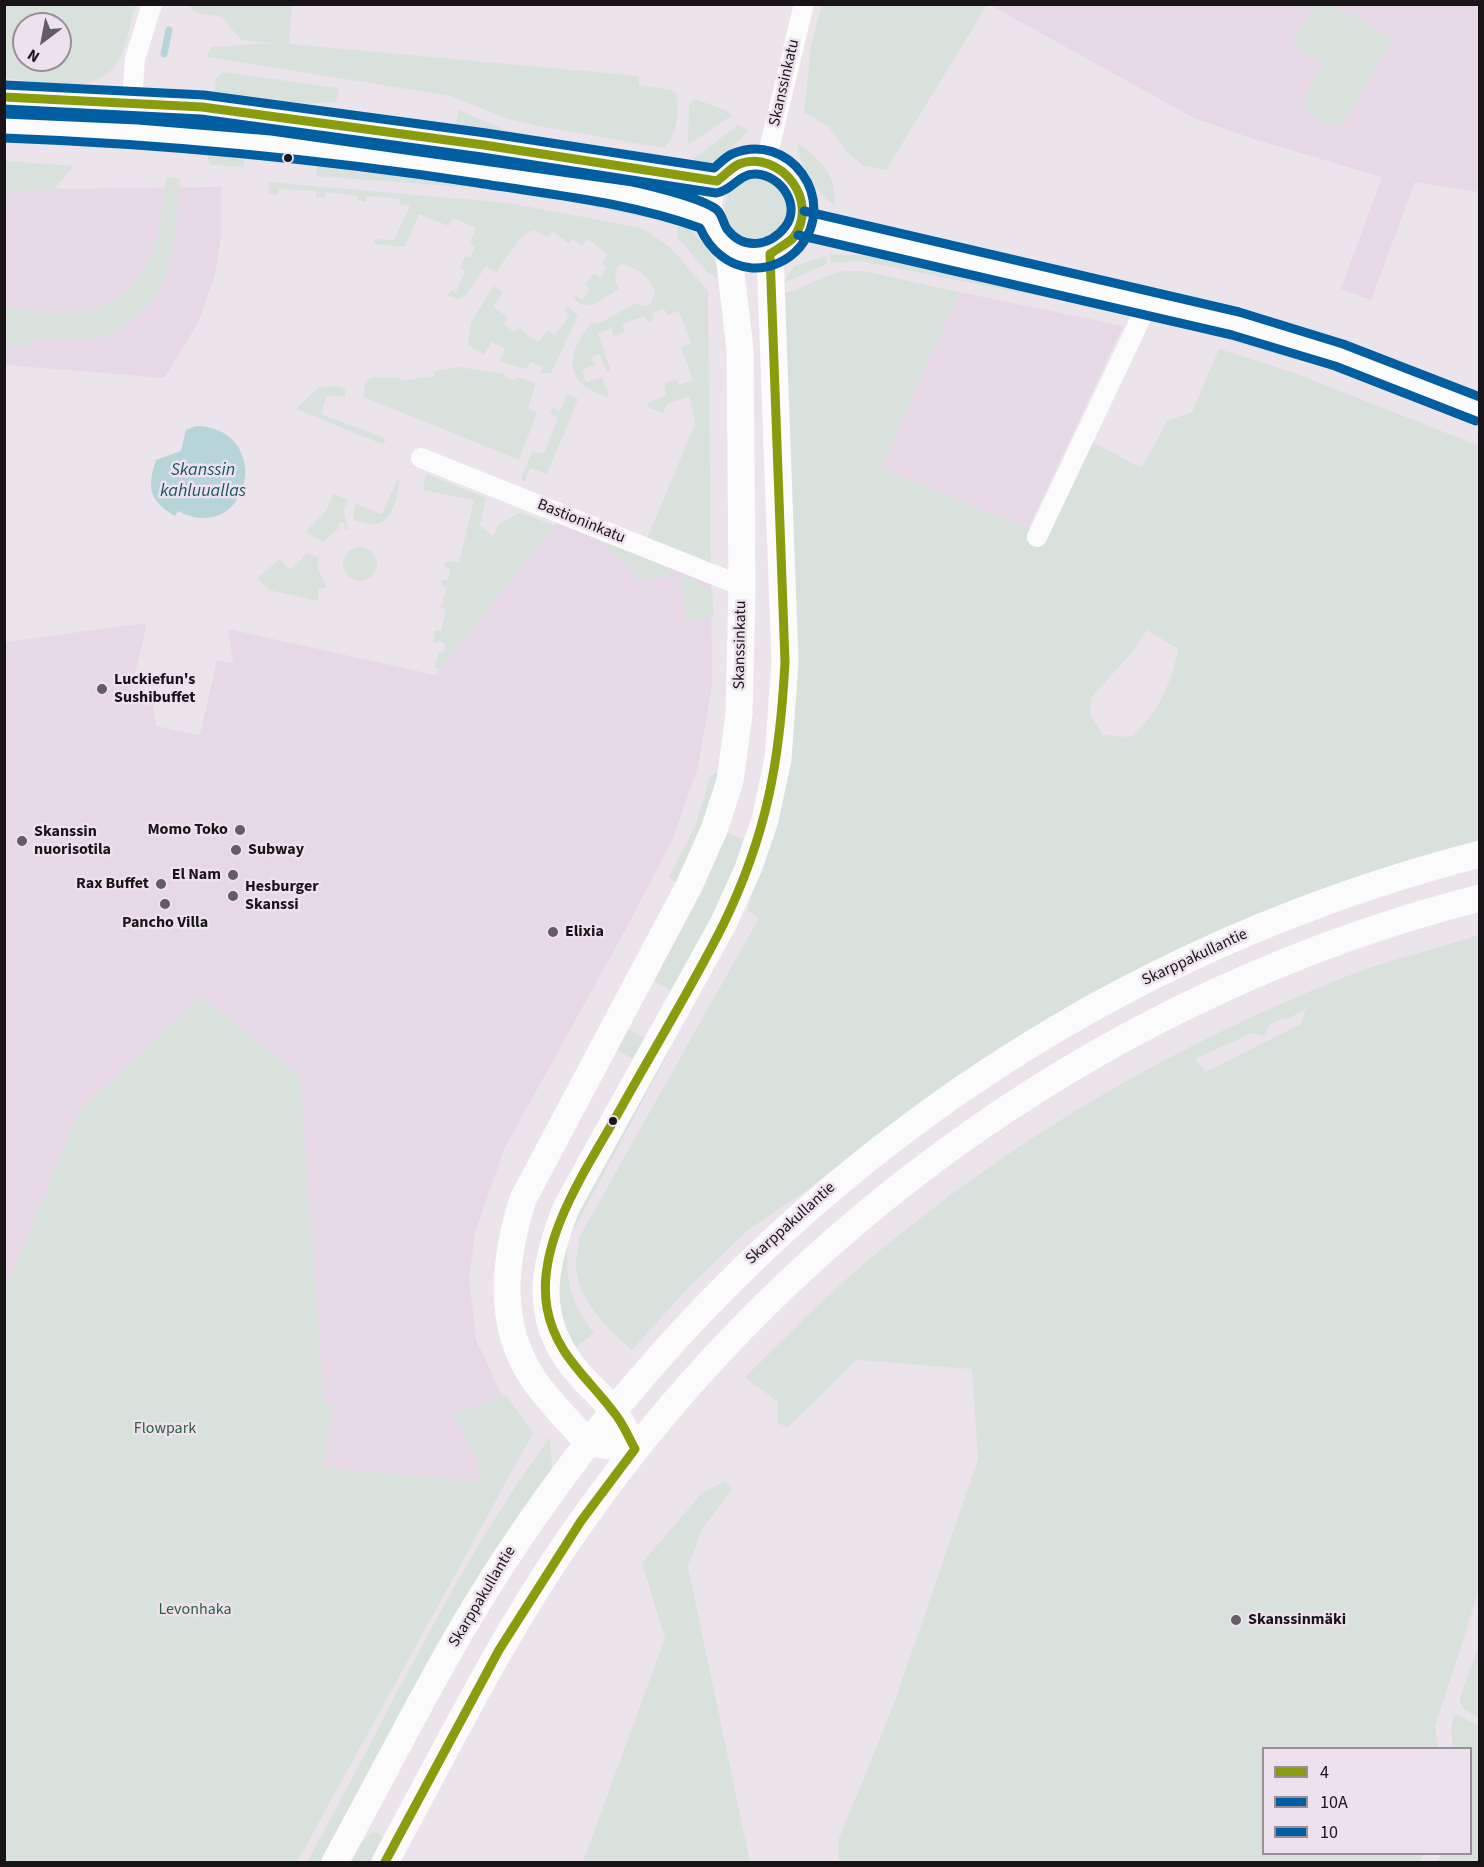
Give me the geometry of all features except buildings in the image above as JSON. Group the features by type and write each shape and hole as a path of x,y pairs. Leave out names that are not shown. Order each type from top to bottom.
{"street":[{"path":"112,131 132,102 135,59 152,4"},
{"name":"Skanssinkatu","path":"766,162 804,4"},
{"path":"4,97 202,107 717,181"},
{"path":"132,102 152,134"},
{"path":"4,126 152,134 358,153 620,193 660,201 709,219"},
{"path":"766,162 783,169 796,184 803,202 801,223 789,242 770,254 748,255 728,247 716,235 709,219 709,199 717,181 724,173 742,163 766,162"},
{"path":"801,223 1235,322 1339,355 1479,411"},
{"name":"Skanssinkatu","path":"588,1443 535,1381 518,1347 508,1311 506,1282 508,1251 523,1199 534,1175 632,999 689,886 714,830 730,781 742,661 742,586 740,349 728,247"},
{"path":"635,1449 613,1410 584,1380 564,1354 550,1320 545,1275 552,1243 567,1206 732,907 754,852 772,791 782,721 784,662 770,254"},
{"path":"1037,537 1149,301"},
{"name":"Bastioninkatu","path":"421,458 742,586"},
{"name":"Skarppakullantie","path":"335,1863 471,1614 505,1558 588,1443 654,1361 753,1257 791,1222 848,1173 970,1081 1058,1026 1226,942 1349,892 1417,870 1479,854"},
{"path":"385,1863 505,1640 581,1521 635,1449 732,1338 789,1281 877,1204 996,1116 1075,1066 1245,979 1357,934 1479,898"},
{"path":"588,1443 635,1449"}],"shaded area":[{"path":"990,5 1479,5 1479,192 1415,182 1371,300 1341,289 1382,177 1253,139 1194,118"},
{"path":"221,187 221,236 215,275 198,323 164,378 5,365 4,193 54,189"},
{"path":"959,292 1123,326 1028,529 881,468"},
{"path":"568,508 698,562 711,562 712,686 698,767 673,838 628,925 504,1149 475,1233 469,1278 476,1340 507,1406 482,1482 322,1467 333,1405 324,1404 300,1076 79,1111 5,1291 5,642 147,623 129,700 152,698 156,726 200,735 217,660 233,663 228,629 435,675"}],"green space":[{"path":"5,4 136,4 125,45 111,71 99,79 84,83 51,84 5,78"},
{"path":"1315,4 1333,5 1393,39 1346,119 1338,126 1327,126 1305,111 1307,91 1323,63 1291,45"},
{"path":"187,5 292,5 289,44 639,76 639,85 671,90 676,93 678,108 675,130 664,148 505,118 451,96 207,57 211,47 274,43 241,40 222,17 198,13"},
{"path":"822,5 987,5 886,170 864,166 848,153 829,127 804,112 811,46"},
{"path":"222,72 339,88 336,102 298,104 214,96 216,79"},
{"path":"694,99 728,111 731,116 688,145 689,105"},
{"path":"459,110 505,130 662,159 502,140 456,124"},
{"path":"738,125 748,130 723,155 708,164 691,165 694,158"},
{"path":"797,143 819,161 830,177 834,186 834,205 809,177"},
{"path":"209,149 245,156 243,167 211,165 208,159"},
{"path":"5,161 74,166 54,189 5,193"},
{"path":"364,162 654,207 652,219 566,200 489,189 316,176 317,165"},
{"path":"166,177 180,179 175,236 166,272 149,305 128,325 108,336 95,339 34,340 30,347 5,345 5,307 51,313 79,312 103,305 122,295 137,280 155,244"},
{"path":"756,177 778,186 787,208 778,230 756,239 734,230 725,208 734,186"},
{"path":"269,182 508,203 642,228 671,248 708,291 711,562 698,562 646,541 695,424 690,397 668,403 663,413 647,407 649,402 666,396 664,384 677,379 679,385 693,380 681,347 691,343 679,311 668,315 664,309 652,313 654,320 648,323 645,316 622,324 625,332 614,336 611,328 598,334 611,371 607,372 599,354 591,357 595,365 582,370 586,382 602,377 609,395 607,397 584,386 576,377 573,369 574,352 582,335 593,322 598,324 636,303 645,306 651,304 655,291 642,273 622,264 618,267 615,279 619,289 591,305 580,303 573,299 576,296 582,300 590,289 585,284 594,273 600,278 607,268 602,263 608,255 588,239 582,246 573,239 569,244 553,231 548,237 533,230 522,236 496,272 486,266 466,295 459,299 448,296 451,290 456,292 465,271 460,268 465,256 470,258 475,247 470,244 476,228 453,218 449,226 419,214 405,247 374,244 375,239 394,240 410,206 400,204 400,199 367,196 366,202 358,200 358,196 326,192 325,198 316,197 316,191 279,189 278,195 269,194"},
{"path":"681,224 706,247 715,263 718,278 708,273 677,237 678,226"},
{"path":"830,254 876,256 1123,308 1121,312 859,261 831,263"},
{"path":"826,256 827,264 781,284 795,266"},
{"path":"864,271 959,292 881,468 1047,536 1091,442 1142,468 1167,421 1192,412 1219,349 1295,373 1479,446 1479,842 1367,874 1225,927 1085,996 947,1083 807,1190 748,1230 689,1287 632,1350 596,1314 583,1293 576,1269 580,1236 759,918 748,911 759,859 779,793 777,295 838,273","holes":["1147,630 1178,649 1172,674 1162,698 1149,718 1131,737 1103,735 1090,715 1091,698 1133,651"]},
{"path":"494,286 503,293 493,306 508,318 504,324 514,332 518,327 538,342 548,330 555,335 570,315 564,310 568,306 578,316 551,373 541,373 543,367 530,362 527,369 500,362 505,349 491,342 484,355 468,345 471,322"},
{"path":"1165,320 1228,334 1302,360 1299,361"},
{"path":"459,367 505,374 505,378 515,380 516,377 536,383 528,408 537,412 519,460 364,397 365,382 372,377 400,378 400,381 435,376 434,371"},
{"path":"340,386 345,389 345,397 327,395 321,414 382,437 386,441 382,444 296,409 319,387"},
{"path":"567,394 578,399 547,474 530,468 525,481 521,479 532,452 544,453 558,418 550,413 552,408 560,411"},
{"path":"426,474 486,498 480,525 493,536 499,524 521,512 554,526 440,669 435,667 439,652 444,651 446,645 441,641 433,643 435,630 441,631 446,609 440,608 447,587 441,585 442,579 448,580 450,569 444,567 446,561 459,563 474,500 423,490"},
{"path":"397,480 400,480 396,500 386,519 374,524 355,521 353,514 356,504 382,514"},
{"path":"333,494 348,500 344,511 348,529 344,529 345,523 340,522 339,528 323,542 306,531 326,511"},
{"path":"593,536 665,566 675,576 637,580 633,577 635,573"},
{"path":"360,547 372,552 377,564 372,576 360,581 348,576 343,564 348,552"},
{"path":"307,553 319,558 317,566 326,587 318,590 318,601 269,590 257,578 280,559 288,568 293,568"},
{"path":"681,573 712,591 714,617 685,620"},
{"path":"721,769 725,769 680,887 669,877 695,826 710,777"},
{"path":"722,831 749,841 718,910 674,992 650,979"},
{"path":"1479,935 1479,1590 1435,1727 1438,1747 1262,1747 1262,1855 1423,1855 1419,1862 839,1862 838,1841 894,1704 978,1459 972,1369 856,1360 788,1427 777,1423 778,1402 745,1377 830,1293 900,1234 958,1189 1019,1147 1145,1071 1210,1037 1345,977","holes":["1306,1008 1301,1024 1206,1072 1195,1059 1252,1033 1265,1036 1269,1025 1283,1018 1288,1019"]},
{"name":"Flowpark","path":"201,996 300,1076 324,1403 334,1405 322,1467 481,1482 476,1457 453,1414 506,1395 533,1433 297,1862 5,1862 5,1291 79,1111"},
{"path":"625,1027 646,1039 635,1060 614,1048"},
{"path":"661,1045 670,1050 568,1240 567,1267 570,1290 579,1311 594,1333 576,1347 566,1332 558,1306 560,1236"},
{"path":"550,1437 552,1470 495,1552 322,1862 307,1862 451,1592 515,1487"},
{"path":"724,1481 732,1488 701,1531 688,1567 750,1862 583,1862 665,1638 642,1563 702,1493"},
{"path":"1479,1644 1479,1718 1464,1709 1459,1701"},
{"path":"1458,1715 1479,1726 1479,1862 1436,1862 1441,1855 1472,1855 1472,1747 1453,1747 1451,1730 1454,1716"},
{"path":"373,1831 384,1837 370,1862 350,1862 361,1843"}],"water":[{"name":"Skanssin kahluuallas","path":"196,426 221,432 237,445 244,464 244,483 236,501 222,514 203,518 178,511 175,516 155,499 151,478 156,460 181,451 186,430"}],"waterway":[{"path":"164,54 169,30"}],"transit line":[{"name":"10","path":"4,138 123,144 301,160 419,174 590,200 673,219 700,228 709,243 721,256 735,264 752,268 772,265 795,252 811,228 814,209 811,190 802,174 789,160 772,152 753,149 732,154 714,168 486,133 204,95 5,85"},
{"name":"4","path":"4,97 202,107 484,145 717,181 736,165 755,161 769,164 782,171 792,182 799,195 802,209 800,224 793,238 770,254 785,662 779,732 769,796 751,860 723,925 568,1204 549,1256 545,1282 551,1324 564,1351 619,1419 635,1449 581,1521 499,1650 385,1862"},
{"name":"10A","path":"4,109 201,119 482,157 716,193 722,192 745,176 756,174 765,176 781,186 790,201 790,219 785,227 772,238 765,242 749,243 734,236 727,229 718,211 699,200 633,182 271,131 138,120 4,114"},
{"name":"10","path":"804,211 1239,312 1343,344 1480,397"},
{"name":"10A","path":"798,235 1232,335 1335,366 1476,421"}],"place":[{"name":"Luckiefun's Sushibuffet","path":"102,689"},
{"name":"Momo Toko","path":"240,830"},
{"name":"Skanssin nuorisotila","path":"22,841"},
{"name":"Subway","path":"236,850"},
{"name":"El Nam","path":"233,875"},
{"name":"Rax Buffet","path":"161,884"},
{"name":"Hesburger Skanssi","path":"233,896"},
{"name":"Pancho Villa","path":"165,904"},
{"name":"Elixia","path":"553,932"},
{"name":"Skanssinmäki","path":"1236,1620"}],"park label":[{"name":"Levonhaka","path":"195,1610"}]}
